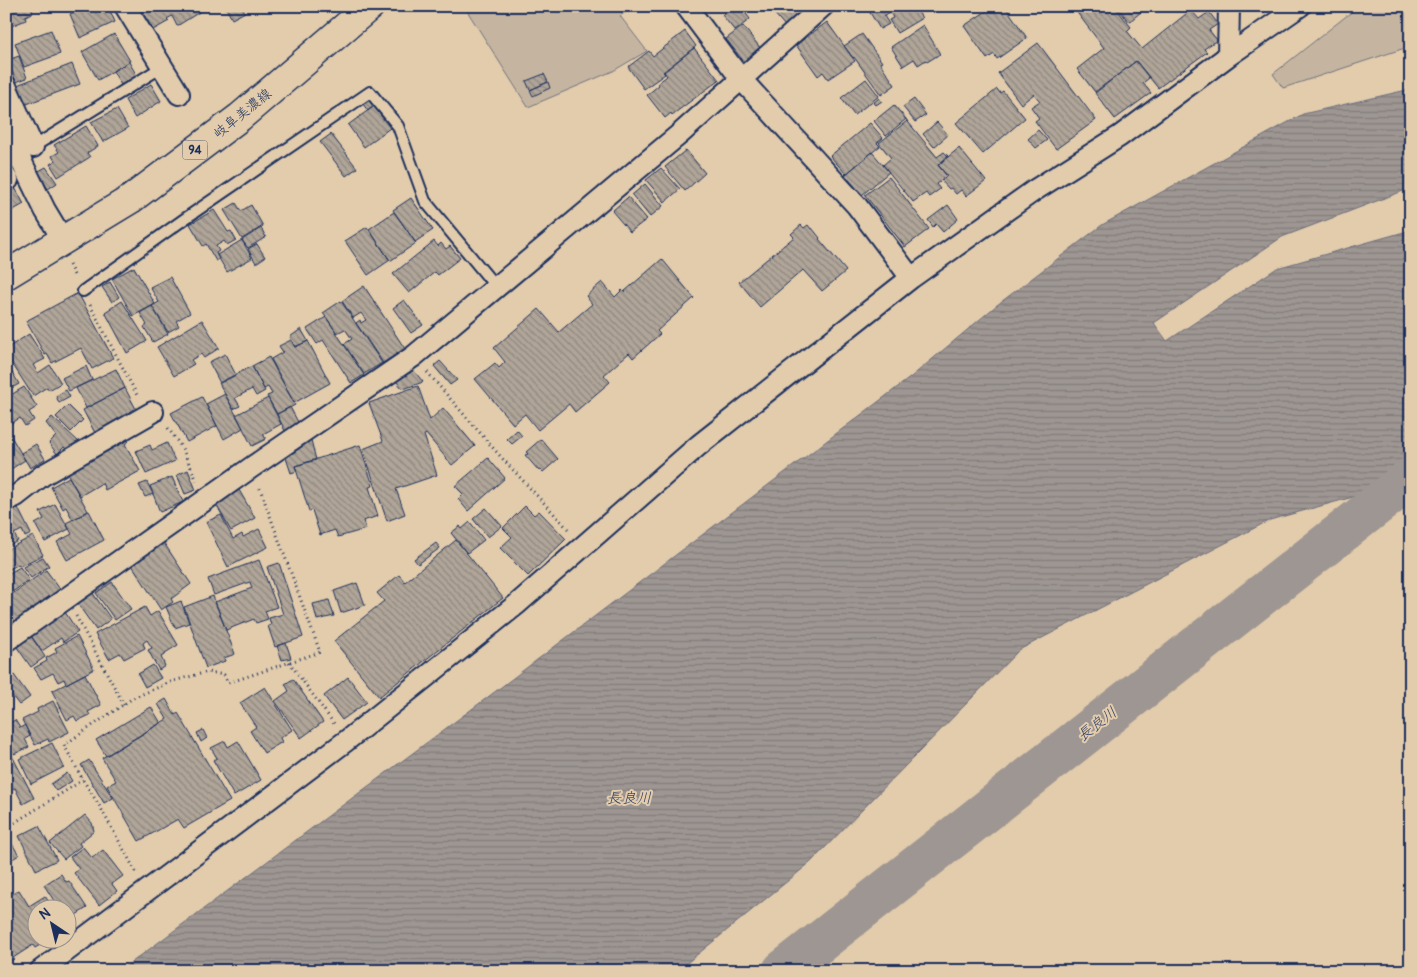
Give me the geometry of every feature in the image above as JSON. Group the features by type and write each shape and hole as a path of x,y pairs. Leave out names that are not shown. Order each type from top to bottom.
{"main road":[{"name":"岐阜美濃線","path":"6,275 131,199 240,117 370,6"}],"street":[{"path":"125,6 178,94"},
{"path":"686,6 742,79 857,206 912,278"},
{"path":"6,641 252,467 414,356 680,133 823,6"},
{"path":"1228,56 1229,6"},
{"path":"40,971 346,740 516,605 582,545 699,445 912,278 1035,190 1120,136 1228,56 1300,6"},
{"path":"6,86 34,147"},
{"path":"6,130 45,210 63,240"},
{"path":"6,177 8,180 6,181"},
{"path":"6,501 16,496 43,475 153,412"}],"lane":[{"path":"34,147 162,68"},
{"path":"82,291 370,92 398,126 425,202 496,287"}],"path":[{"path":"63,240 67,262 141,402 161,418 182,448 205,500"},
{"path":"414,356 501,457 582,545"},
{"path":"146,890 64,745 133,698 173,680 208,672 224,675 228,683 320,652 252,467"},
{"path":"67,598 124,705"},
{"path":"289,662 346,740"},
{"path":"6,828 83,780"}],"shaded area":[{"path":"464,6 634,6 620,16 647,51 613,71 528,107"},
{"path":"1359,6 1411,6 1411,46 1283,88 1273,74"}],"water":[{"name":"長良川","path":"1411,89 1411,188 1282,237 1154,323 1167,341 1277,268 1411,230 1411,481 1270,520 1019,650 811,862 677,971 120,971 488,697 911,377 997,305 1102,225 1303,114"}],"building":[{"path":"6,6 31,6 33,13 25,16 26,20 6,28"},
{"path":"88,6 108,6 115,22 80,38 70,14"},
{"path":"209,6 177,26 172,16 167,19 169,21 153,30 139,7"},
{"path":"228,6 241,6 245,12 232,19 226,8"},
{"path":"732,6 740,6 750,19 735,31 722,15"},
{"path":"768,6 809,6 785,26"},
{"path":"866,6 914,6 922,18 897,33 889,20 893,18 890,12 884,16 889,24 880,29"},
{"path":"921,6 932,6 926,11"},
{"path":"994,6 1005,6 1027,38 997,59 994,54 987,59 964,26"},
{"path":"1072,6 1114,6 1131,27 1127,31 1142,49 1191,10 1199,19 1209,12 1218,24 1209,30 1217,40 1204,49 1207,52 1158,88 1136,61 1095,92 1077,69 1104,48"},
{"path":"1116,6 1148,6 1129,22"},
{"path":"1257,6 1272,6 1263,13"},
{"path":"827,22 855,61 828,79 823,72 818,76 796,45"},
{"path":"923,25 940,54 918,65 914,59 903,66 891,47"},
{"path":"743,26 762,50 745,63 726,39"},
{"path":"51,30 60,54 24,67 15,43"},
{"path":"685,31 696,46 663,72 665,74 644,89 628,67 649,51 653,56"},
{"path":"114,34 130,61 98,80 82,52"},
{"path":"862,34 882,62 880,63 895,85 881,95 844,46"},
{"path":"1038,43 1096,120 1056,149 1035,121 1039,118 1031,107 1040,101 1034,94 1021,104 998,73"},
{"path":"694,48 719,80 672,115 671,113 665,118 647,95 667,76 664,72"},
{"path":"19,56 27,78 16,82 8,60"},
{"path":"1136,61 1149,78 1143,83 1151,93 1115,119 1095,93"},
{"path":"129,62 137,76 121,85 113,71"},
{"path":"72,64 80,84 24,105 17,85"},
{"path":"544,74 548,82 530,90 526,81"},
{"path":"866,79 879,96 854,115 841,98"},
{"path":"548,82 550,88 533,96 530,90"},
{"path":"151,84 161,101 135,118 125,100"},
{"path":"997,89 1000,93 1003,91 1025,118 983,154 956,123"},
{"path":"879,98 882,101 876,105 873,103"},
{"path":"914,99 926,115 915,122 903,107"},
{"path":"369,100 374,106 368,111 363,104"},
{"path":"894,105 906,119 886,136 874,121"},
{"path":"374,106 390,128 364,147 348,125"},
{"path":"117,109 128,128 103,142 91,122"},
{"path":"904,117 937,157 944,152 948,156 938,165 947,176 936,184 940,189 929,197 926,193 913,202 883,165 891,158 879,143 907,121"},
{"path":"937,122 948,135 934,147 923,134"},
{"path":"870,123 883,138 877,143 880,146 846,174 830,156"},
{"path":"86,126 98,146 87,153 90,157 58,177 50,164 55,161 52,156 59,152 54,145"},
{"path":"1038,130 1047,140 1036,148 1028,139"},
{"path":"331,134 357,168 346,176 320,142"},
{"path":"959,148 986,181 966,196 961,190 956,194 951,188 949,189 941,180 947,176 938,165"},
{"path":"686,150 705,173 685,191 665,167"},
{"path":"872,152 889,172 862,195 845,175"},
{"path":"46,167 57,183 48,189 37,172"},
{"path":"661,168 680,189 665,202 646,180"},
{"path":"889,177 929,229 905,247 865,195"},
{"path":"645,184 663,206 650,217 632,195"},
{"path":"14,186 24,204 6,214 6,191"},
{"path":"628,197 647,219 630,232 612,211"},
{"path":"411,198 433,230 415,242 393,210"},
{"path":"236,203 241,211 251,205 263,226 242,239 224,210"},
{"path":"948,205 958,219 943,232 936,224 933,227 928,220"},
{"path":"214,210 228,232 231,231 236,240 227,245 224,241 216,246 219,251 216,253 219,259 216,261 206,244 203,246 190,224"},
{"path":"394,212 416,243 390,261 369,229"},
{"path":"801,225 804,228 808,225 812,228 846,271 822,291 803,270 760,307 739,282 794,237 791,234"},
{"path":"367,227 390,260 368,275 345,241"},
{"path":"261,228 266,237 248,248 242,240"},
{"path":"242,240 252,258 227,272 217,255"},
{"path":"434,241 438,246 441,243 446,249 450,246 460,258 438,275 435,272 409,293 393,274"},
{"path":"257,244 265,257 256,263 248,249"},
{"path":"662,259 694,298 657,331 660,334 633,358 629,353 604,375 610,382 575,412 569,404 538,430 525,414 513,424 475,379 495,363 499,368 505,362 494,348 539,309 559,332 592,304 586,296 602,282 615,297 622,290 624,292"},
{"path":"134,267 155,304 133,316 112,279"},
{"path":"170,277 190,313 176,321 179,326 168,332 152,306 159,302 150,287"},
{"path":"110,282 119,297 112,302 102,287"},
{"path":"364,286 405,349 383,363 356,323 360,320 361,323 366,320 361,313 353,318 342,301"},
{"path":"78,293 113,358 92,369 81,348 52,363 47,354 45,355 26,321"},
{"path":"404,300 423,325 411,333 393,308"},
{"path":"122,301 147,341 127,353 105,312"},
{"path":"341,301 382,363 364,374 344,344 352,339 345,329 337,333 323,313"},
{"path":"152,306 168,334 153,342 144,327 147,325 140,313"},
{"path":"326,317 364,375 351,383 323,340 317,344 307,329"},
{"path":"202,320 219,348 204,358 201,354 191,360 194,364 174,376 157,347"},
{"path":"301,329 308,341 295,347 290,337"},
{"path":"29,334 45,359 33,365 38,373 50,365 61,383 49,390 47,387 33,396 6,354 6,349"},
{"path":"291,340 295,347 308,341 330,383 294,403 271,359 283,352 279,346"},
{"path":"225,354 236,375 220,383 209,362"},
{"path":"269,357 295,405 277,414 267,396 272,394 268,387 264,389 252,366"},
{"path":"440,361 457,380 450,385 434,366"},
{"path":"6,362 19,384 6,391"},
{"path":"86,366 92,380 69,391 62,378"},
{"path":"252,366 265,391 256,396 252,389 235,398 240,406 233,409 219,383"},
{"path":"411,367 423,382 403,389 395,380"},
{"path":"116,369 125,388 86,408 76,388"},
{"path":"418,386 430,420 443,408 475,446 452,465 426,434 424,435 437,475 396,489 405,514 387,521 363,449 383,441 369,403"},
{"path":"24,387 37,407 29,412 34,420 25,426 20,418 7,426 6,398"},
{"path":"125,388 137,411 95,433 83,410"},
{"path":"66,390 70,397 59,403 56,396"},
{"path":"225,394 243,428 224,439 206,404"},
{"path":"202,397 217,426 187,442 171,413"},
{"path":"268,398 281,424 263,434 266,439 252,446 236,415"},
{"path":"68,405 83,420 71,432 56,417"},
{"path":"290,407 299,424 285,431 277,414"},
{"path":"52,417 80,443 68,451 64,447 57,454 49,443 56,436 46,423"},
{"path":"6,428 25,460 8,471 6,468"},
{"path":"517,430 522,436 512,444 507,439"},
{"path":"541,439 558,459 543,472 539,471 525,455"},
{"path":"128,440 125,444 140,471 105,490 102,483 80,496 67,473"},
{"path":"311,440 316,460 295,466 297,471 291,473 286,458"},
{"path":"167,443 175,461 146,474 136,451 150,445 152,450"},
{"path":"36,444 45,459 30,468 21,453"},
{"path":"360,445 373,486 369,487 378,516 363,521 366,529 338,537 335,530 320,535 312,510 309,511 295,466"},
{"path":"488,458 505,478 468,511 458,499 463,494 455,486"},
{"path":"188,470 196,490 185,494 177,475"},
{"path":"69,477 88,511 73,520 66,507 63,509 51,487"},
{"path":"172,477 183,502 160,512 150,486"},
{"path":"147,482 153,494 145,497 139,485"},
{"path":"239,490 255,518 231,531 216,504"},
{"path":"16,504 31,534 25,537 22,530 14,534 18,541 6,547 6,509"},
{"path":"55,504 69,529 45,542 35,524 44,519 40,512"},
{"path":"525,506 534,515 539,511 566,539 528,576 500,548 512,537 503,528"},
{"path":"486,508 502,526 488,537 473,519"},
{"path":"89,511 104,540 67,560 57,542 72,534 66,523"},
{"path":"221,515 233,539 242,534 243,537 259,529 268,547 228,567 206,522"},
{"path":"470,522 484,540 467,553 451,533 460,526 462,529"},
{"path":"33,536 43,555 6,571 6,550"},
{"path":"162,540 191,584 171,599 173,602 161,610 130,562"},
{"path":"456,540 503,598 379,697 334,641 384,601 377,593 399,575 405,582"},
{"path":"436,543 440,548 418,564 414,559"},
{"path":"43,557 49,566 31,578 23,567"},
{"path":"259,560 277,607 265,611 268,619 256,623 254,619 226,630 215,602 252,588 250,582 214,595 208,579"},
{"path":"279,563 303,637 275,647 268,626 271,625 269,618 283,614 267,567"},
{"path":"20,567 29,580 11,593 6,585 6,575"},
{"path":"46,570 62,592 6,631 6,588 11,595"},
{"path":"112,582 131,609 115,620 96,593"},
{"path":"357,583 365,605 341,613 334,591"},
{"path":"92,592 111,619 96,630 77,603"},
{"path":"213,596 235,654 224,658 225,661 206,668 184,607"},
{"path":"329,600 334,616 317,620 313,604"},
{"path":"181,601 189,623 175,628 166,607"},
{"path":"145,607 150,616 158,611 178,645 161,657 165,666 159,670 148,650 152,648 147,640 143,643 145,648 124,659 120,653 109,659 95,634"},
{"path":"63,609 78,632 63,642 61,638 42,651 29,633"},
{"path":"29,633 45,657 31,667 14,643"},
{"path":"77,636 94,669 66,684 64,679 58,682 53,673 41,679 34,668 47,661 46,658 57,652 55,648"},
{"path":"286,643 291,658 282,660 277,646"},
{"path":"6,664 30,697 19,705 6,688"},
{"path":"153,665 161,678 145,687 138,674"},
{"path":"85,674 101,705 88,712 90,715 77,721 74,716 67,720 52,691"},
{"path":"348,677 367,702 342,720 324,696"},
{"path":"293,679 323,722 301,738 275,701 289,691 285,684"},
{"path":"265,687 292,730 280,738 282,742 264,753 250,731 256,727 240,703"},
{"path":"166,699 175,715 178,713 230,801 184,828 178,819 139,841 107,786 116,781 102,758 167,719 158,704"},
{"path":"53,701 69,732 49,742 48,739 35,745 22,720 38,712 37,709"},
{"path":"151,707 161,723 106,756 96,740"},
{"path":"15,720 20,728 25,725 30,736 25,739 29,747 14,754 6,739 6,725"},
{"path":"203,730 207,738 201,742 197,733"},
{"path":"225,741 228,747 238,741 261,780 234,796 213,760 217,758 211,748"},
{"path":"52,743 64,767 31,784 19,759"},
{"path":"6,744 34,798 23,804 15,788 6,792"},
{"path":"89,760 113,798 104,803 81,765"},
{"path":"67,773 72,781 56,791 51,784"},
{"path":"85,815 92,823 94,831 79,843 81,846 64,859 50,843"},
{"path":"39,826 57,860 36,870 19,836"},
{"path":"6,837 19,855 6,863"},
{"path":"83,847 92,858 103,850 123,876 112,884 117,891 99,905 74,873 79,869 70,857"},
{"path":"61,874 66,882 69,881 87,908 78,914 78,900 54,900 44,885"},
{"path":"19,890 28,904 28,948 6,964 6,898"},
{"path":"45,896 48,900 39,900"}],"waterway":[{"name":"長良川","path":"783,971 1411,478"}]}
